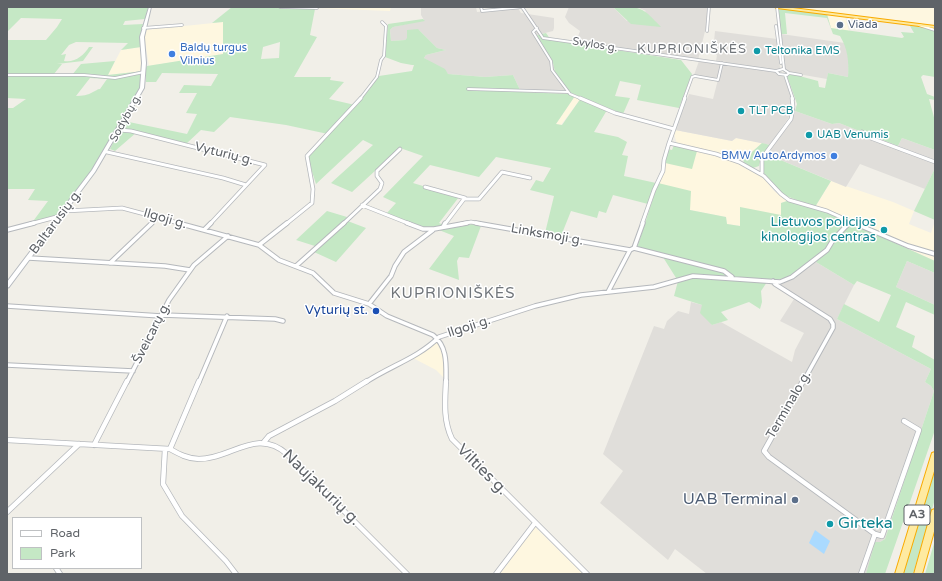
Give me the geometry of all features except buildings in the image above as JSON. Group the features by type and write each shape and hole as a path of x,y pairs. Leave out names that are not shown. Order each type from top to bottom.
{"highway":[{"path":"776,7 935,26"},
{"name":"A3","path":"899,574 935,456"},
{"name":"A3","path":"918,574 935,514"}],"main road":[{"name":"Sodybų g.","path":"104,157 142,88 144,72 142,47 143,28 150,7"},
{"name":"Baltarusių g.","path":"7,286 65,211 104,157"}],"street":[{"path":"280,7 317,8"},
{"path":"481,7 482,11 523,7 537,28 533,32 551,61 552,70 568,92"},
{"path":"707,31 709,7"},
{"path":"776,7 782,69"},
{"path":"259,245 312,203 313,189 307,156 364,96 377,77 381,60 384,56 386,26 382,22"},
{"path":"914,24 935,30"},
{"path":"143,28 182,25"},
{"name":"Svylos g.","path":"537,28 543,38 776,71"},
{"path":"608,292 632,249 663,171 664,160 669,143 692,76 718,80 722,63"},
{"path":"776,71 782,69 789,73 801,75"},
{"path":"776,71 779,74 785,75 789,73"},
{"path":"7,75 84,75 115,78 144,72"},
{"path":"762,173 762,158 794,113 793,97 785,75"},
{"path":"468,89 568,92 615,112 674,130"},
{"name":"Vyturių g.","path":"119,130 131,131 265,165 204,230"},
{"path":"862,132 868,136 935,162"},
{"path":"669,143 724,157 762,173 773,188 784,198 825,210 915,250 935,254"},
{"path":"296,266 382,186 377,176 377,171 400,149"},
{"path":"107,152 223,178 246,185"},
{"path":"425,187 465,198 479,199 502,172 530,178"},
{"path":"443,227 465,198"},
{"name":"Linksmoji g.","path":"362,205 423,229 434,229 464,223 474,223 632,249 724,271 732,277"},
{"name":"Ilgoji g.","path":"65,211 117,208 158,217 259,245 279,260 317,276 334,294 369,304 387,316 433,335 438,339 446,334 534,306 581,295 654,287 693,276 732,277 780,282 792,277 827,250 833,240 851,221"},
{"path":"7,230 61,216"},
{"path":"110,263 158,217"},
{"path":"423,229 425,234 424,236"},
{"path":"369,304 391,276 394,266 404,252 434,229"},
{"name":"Šveicarų g.","path":"94,444 169,300 190,270 228,236"},
{"path":"29,258 165,266 190,270"},
{"name":"Terminalo g.","path":"773,281 775,284 830,319 833,324 833,328 764,451 769,457 806,483 815,492 875,534"},
{"path":"7,306 161,315 227,316 275,319 283,321"},
{"path":"227,316 167,449 163,484 182,516 226,561 236,574"},
{"path":"7,440 167,449 187,459 198,460 208,458 256,443 264,442 268,436 336,400 373,377 414,356 438,339"},
{"name":"Vilties g.","path":"438,339 446,359 444,412 448,434 454,442 587,574"},
{"path":"7,365 133,371"},
{"path":"861,574 875,534 882,536 919,430 904,421"},
{"name":"Naujakurių g.","path":"264,442 280,448 289,456 407,574"},
{"path":"7,512 79,444"},
{"path":"496,574 535,523"}],"shaded area":[{"path":"391,7 390,11 317,8"},
{"path":"421,7 476,7 477,12 518,8 521,13 554,18 553,31 537,35 553,63 555,72 571,93 521,92 513,75 485,77 448,74 424,58 426,55 446,50 437,48 419,30 405,40 391,41 390,30 393,27 424,20 421,15"},
{"path":"569,7 613,7 627,21 646,11 637,7 708,7 706,27 698,60 576,42 580,31 569,23 565,17"},
{"path":"782,7 935,7 935,26"},
{"path":"827,14 845,16 849,31 831,28"},
{"path":"223,22 223,54 149,66 144,35 146,30"},
{"path":"715,31 777,39 780,68 773,70 716,61 717,55 713,52"},
{"path":"781,34 845,43 849,61 848,77 828,73 827,79 792,73 785,69"},
{"path":"141,47 143,71 108,75 121,50"},
{"path":"699,61 721,64 717,80 694,75"},
{"path":"722,64 775,72 784,77 792,99 791,114 770,145 736,138 732,141 675,130 689,94 713,99"},
{"path":"575,96 581,98 561,125 556,124"},
{"path":"795,111 832,124 839,123 898,146 902,138 935,150 935,168 925,189 860,164 846,187 766,154 789,125"},
{"path":"675,130 732,141 736,138 762,143 743,160 677,144 674,134"},
{"path":"697,151 738,162 760,173 774,191 787,201 781,203 782,215 741,226 727,224 726,217 690,210 658,183 663,175 665,163"},
{"path":"831,181 893,202 914,211 909,224 931,233 935,221 935,261 848,221 814,209"},
{"path":"907,261 935,273 935,305 896,287"},
{"path":"816,262 854,285 837,319 931,369 925,382 931,386 934,391 885,539 880,542 866,574 707,574 675,549 668,560 600,503 623,471 603,454 654,326 664,329 667,321 678,311 689,314 691,302 702,305 712,325 721,322 792,362 795,350 804,333 780,321 794,299 767,282 788,281"},
{"path":"437,341 444,360 444,378 436,370 413,358"},
{"path":"535,527 583,574 500,574"}],"green space":[{"path":"7,7 149,7 145,19 125,21 123,25 143,24 140,37 141,47 121,50 128,43 76,42 69,45 61,55 66,54 64,61 72,61 85,53 89,47 93,47 83,61 57,64 62,64 54,74 72,75 81,64 115,61 108,75 143,71 142,84 104,154 59,216 31,224 48,201 28,200 35,189 7,189 7,108 13,108 26,99 7,98 7,40 46,40 62,19 21,18 7,32","holes":["90,78 107,79 100,89 87,95 76,96"]},
{"path":"232,7 315,9 310,35 317,37 294,77 331,77 330,80 344,82 329,99 355,105 328,134 286,125 230,117 214,132 201,130 186,144 137,132 115,151 110,149 124,121 187,134 197,114 186,113 197,93 179,93 184,85 211,86 218,74 162,73 156,82 146,82 146,68 147,66 223,54 223,22 212,23","holes":["280,42 279,58 261,59 263,47"]},
{"path":"613,7 630,7 645,11 661,27 631,24"},
{"path":"777,8 827,14 831,28 902,38 904,37 901,32 914,33 910,26 935,27 935,77 923,75 921,77 927,94 935,97 935,100 929,99 935,121 935,150 902,138 898,146 839,123 832,124 795,111 797,104 787,76 792,74 818,81 819,87 825,88 828,73 848,77 847,56 843,41 840,36 833,34 827,18 785,13 787,34 781,34"},
{"path":"423,19 425,21 393,27 390,30 391,41 405,40 407,38 407,30 418,29 437,48 446,50 426,55 424,58 445,69 448,74 485,77 513,75 521,92 569,94 575,96 556,124 562,125 581,98 607,110 594,132 618,137 627,142 622,155 628,156 624,176 656,183 648,204 613,195 606,213 599,211 597,218 571,211 561,236 545,233 554,196 530,190 536,180 543,182 551,168 496,157 479,177 430,165 413,183 459,197 439,223 451,228 472,224 481,226 469,258 459,257 457,261 459,280 429,269 454,236 434,228 428,232 386,214 396,203 383,197 423,156 400,148 352,192 331,183 373,145 363,140 316,184 308,159 309,155 358,104 379,76 412,71 414,65 401,63 385,57 388,24"},
{"path":"546,33 551,40 681,60 692,74 679,108 637,100 641,85 620,81 615,96 630,98 623,114 571,93 555,72 553,63 537,35"},
{"path":"762,143 770,145 761,157 759,166 753,168 744,163 743,160"},
{"path":"674,145 697,151 692,169 665,163 668,149 672,150"},
{"path":"766,154 831,181 815,207 781,194 763,172 763,163"},
{"path":"935,168 935,220 914,211"},
{"path":"658,183 691,191 690,210 726,217 727,224 740,226 740,207 781,215 781,203 787,201 824,211 848,221 822,253 789,277 767,282 761,291 762,302 760,309 749,302 721,312 728,320 712,325 700,313 702,305 674,296 678,281 661,254 637,248"},
{"path":"327,211 347,217 345,220 366,228 336,262 314,252 318,247 296,240"},
{"path":"853,224 935,261 935,273 907,261 896,287 935,305 935,315 906,302 896,327 915,336 912,347 935,360 935,430 885,574 866,574 875,542 880,542 885,539 934,391 931,386 925,382 931,369 837,319 844,304 879,322 891,295 857,281 854,285 816,262 830,249 842,231 849,225"},
{"path":"935,468 935,499 913,574 903,574"},
{"path":"935,540 935,574 925,574"}],"water":[{"path":"815,530 830,541 824,554 809,543"}],"place":[{"name":"Viada","path":"840,25"},
{"name":"Teltonika EMS","path":"757,51"},
{"name":"Baldų turgus Vilnius","path":"172,54"},
{"name":"TLT PCB","path":"741,111"},
{"name":"UAB Venumis","path":"809,135"},
{"name":"BMW AutoArdymos","path":"834,156"},
{"name":"Lietuvos policijos kinologijos centras","path":"884,230"},
{"name":"Vyturių st.","path":"376,311"},
{"name":"UAB Terminal","path":"795,500"},
{"name":"Girteka","path":"830,524"}],"district":[{"name":"KUPRIONIŠKĖS","path":"692,50"},
{"name":"KUPRIONIŠKĖS","path":"453,294"}]}
